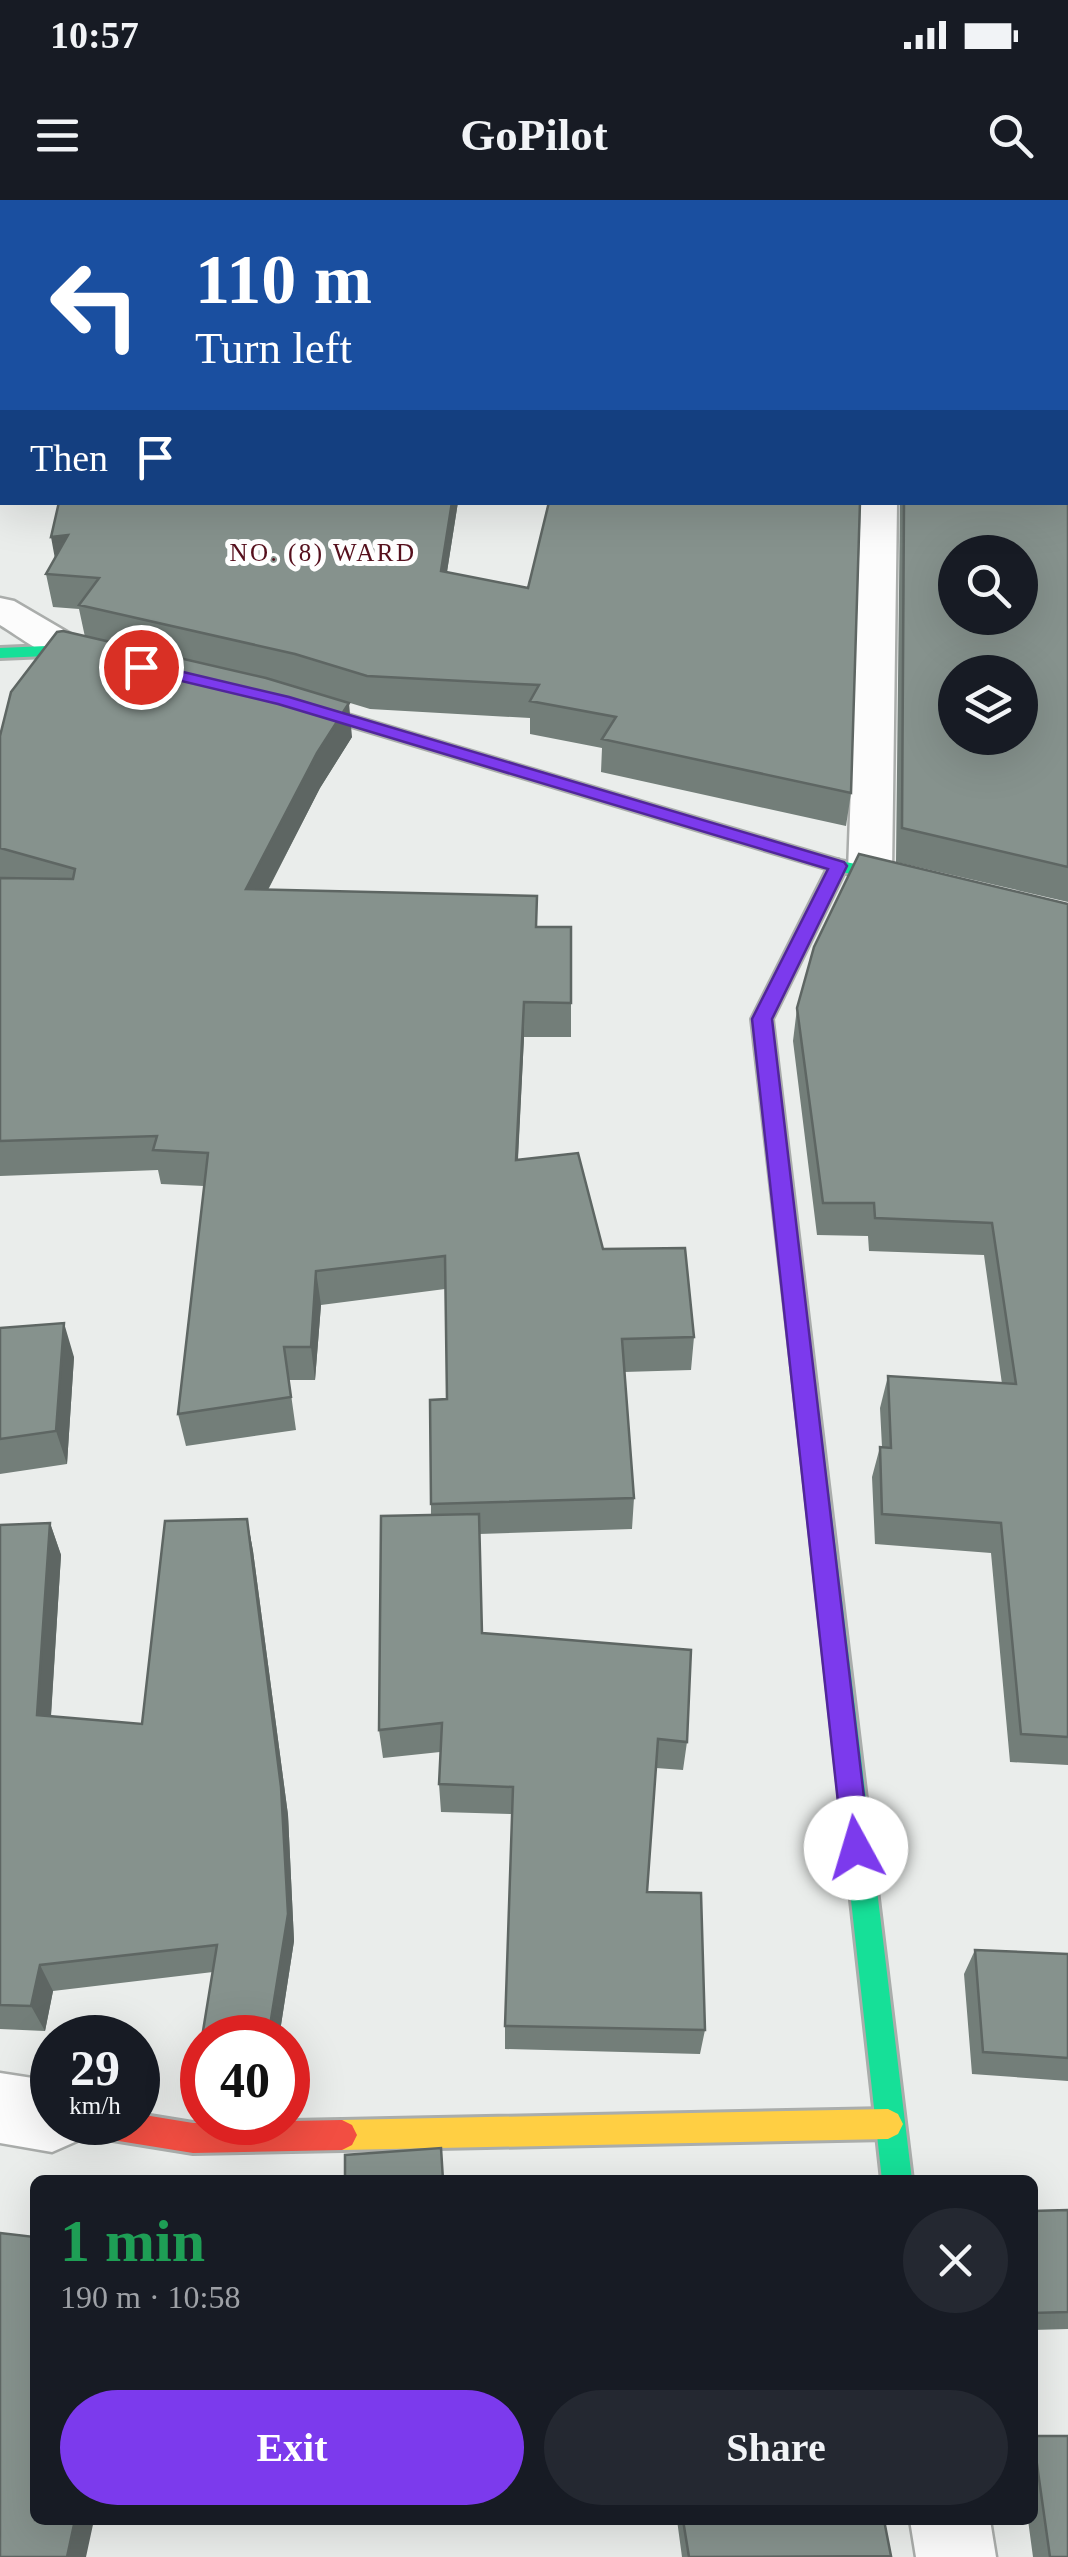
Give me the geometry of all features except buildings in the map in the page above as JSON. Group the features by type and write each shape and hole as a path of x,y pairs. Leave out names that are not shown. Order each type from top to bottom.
{"street":[{"path":"879,505 865,871 762,1019 896,2175"},
{"path":"0,609 70,650"},
{"path":"0,652 70,650 148,668"},
{"path":"264,696 865,871"},
{"path":"0,2108 30,2113"},
{"path":"160,2133 192,2138 888,2124"},
{"path":"951,2525 956,2557"}],"traffic: fast":[{"path":"0,653 70,650 116,661"},
{"path":"277,699 838,866 871,872"},
{"path":"805,1385 896,2175"}],"traffic: slow":[{"path":"805,1385 762,1019 838,866"},
{"path":"342,2135 888,2124"}],"traffic: jam":[{"path":"160,2133 193,2138 342,2135"}],"district":[{"name":"NO. (8) WARD","path":"323,552"}],"route":[{"path":"141,667 283,700 838,866 762,1019 856,1848"}]}
